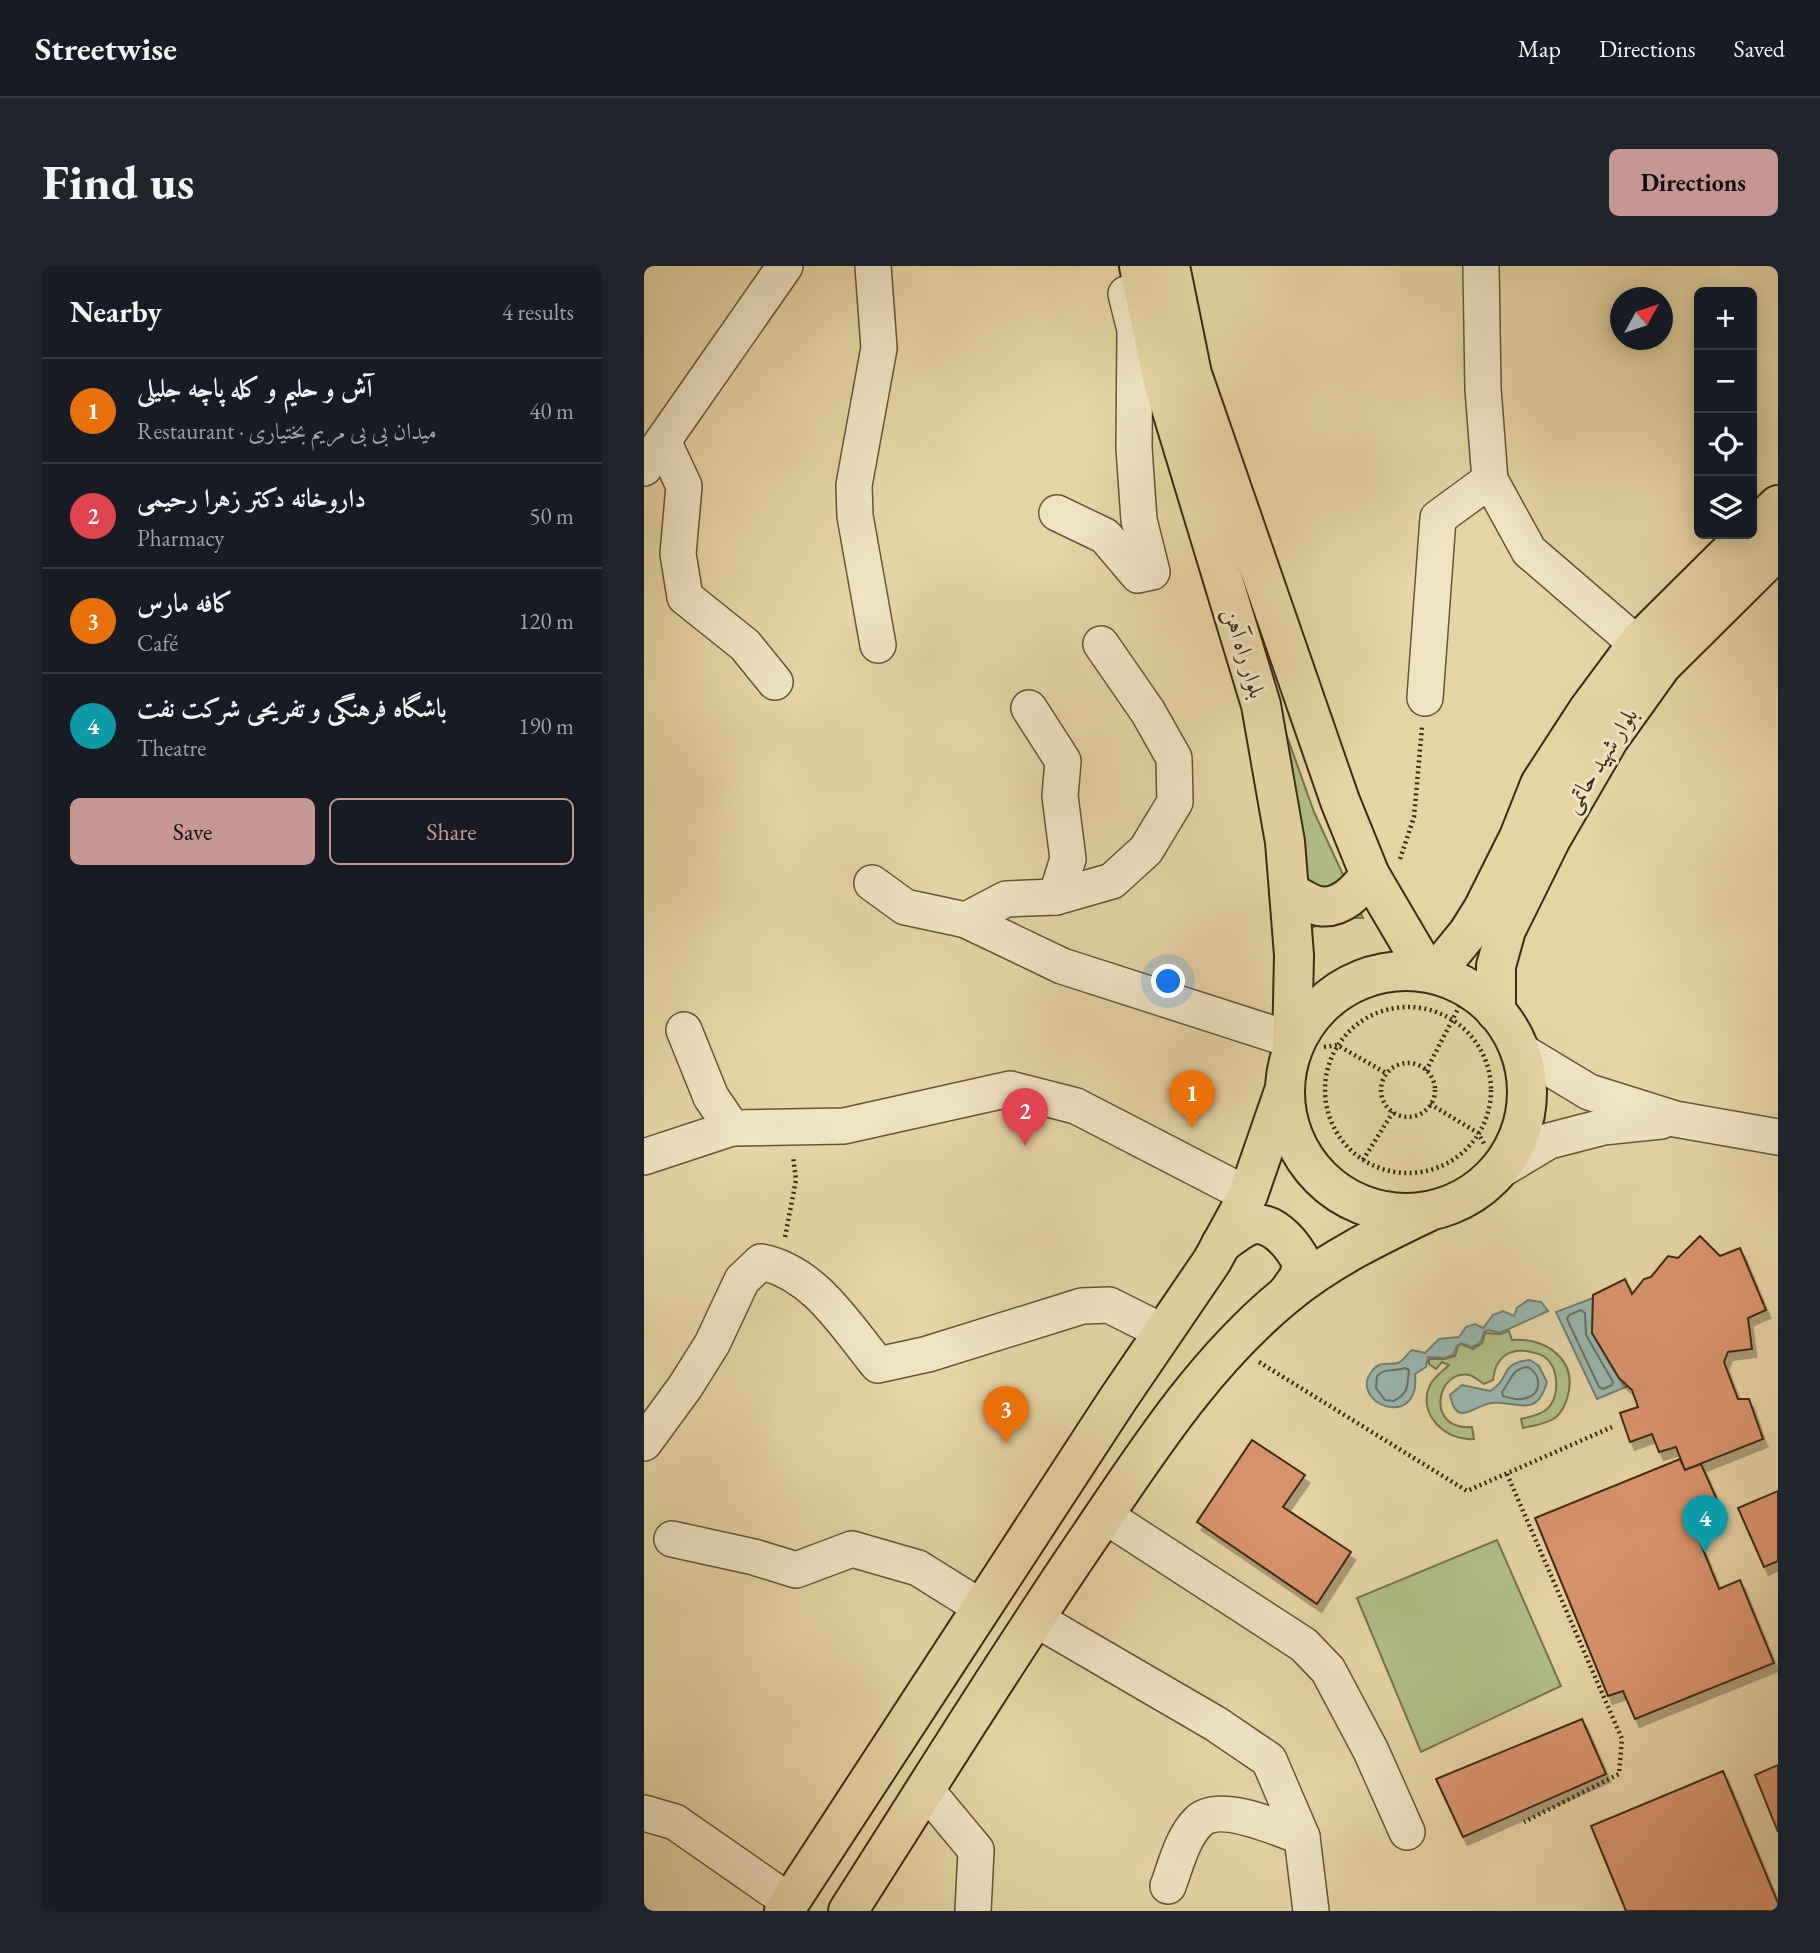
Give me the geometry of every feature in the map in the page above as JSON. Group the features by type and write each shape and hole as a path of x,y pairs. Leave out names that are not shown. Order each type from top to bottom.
{"main road":[{"name":"بلوار راه آهن","path":"1139,266 1162,379 1261,705 1285,842 1294,955 1292,1045"},
{"name":"بلوار راه آهن","path":"1170,266 1192,374 1340,801 1378,887 1456,993 1508,1025 1521,1051 1528,1092 1520,1134 1499,1171"},
{"path":"1757,525 1778,505"},
{"name":"بلوار شهید حاتمی","path":"1456,993 1468,933 1519,837 1541,784 1588,710 1637,644 1743,539"},
{"name":"بلوار شهید حاتمی","path":"1456,993 1496,966 1506,930 1551,839 1609,739 1662,665 1778,550"},
{"path":"1289,892 1319,906 1335,905 1357,892 1378,887"},
{"path":"1428,1212 1392,1213 1359,1204 1328,1185 1305,1158 1289,1127 1284,1091 1286,1070 1292,1045 1313,1013 1345,986 1385,972 1456,993"},
{"path":"787,1907 1221,1244 1248,1195 1284,1091"},
{"path":"848,1911 1034,1618 1169,1420 1231,1345 1287,1294 1349,1251 1428,1212 1467,1198 1499,1171"},
{"path":"1221,1244 1244,1228 1257,1224 1276,1231 1295,1248 1302,1264 1299,1276 1287,1294"}],"street":[{"path":"775,682 746,645 685,597 678,554 684,486 653,454 785,266"},
{"path":"873,266 879,348 854,485 855,516 878,645"},
{"path":"1057,513 1105,536 1138,575 1152,572 1139,520 1135,460 1135,330 1121,275 1131,266"},
{"path":"1481,266 1483,389 1490,480 1529,551 1637,644"},
{"path":"1424,698 1438,518 1490,480"},
{"path":"967,920 1006,899 1056,897 1112,881 1146,850 1175,802 1174,758 1148,712 1101,644"},
{"path":"1029,708 1063,761 1060,796 1068,859 1056,897"},
{"path":"872,883 905,907 967,920 1062,966 1292,1045"},
{"path":"684,1030 711,1097 732,1128"},
{"path":"1521,1051 1589,1092 1675,1119 1778,1138"},
{"path":"644,1157 732,1128 844,1126 1010,1089 1076,1106 1248,1195"},
{"path":"1499,1171 1549,1141 1603,1127 1675,1119"},
{"path":"644,1443 712,1345 742,1280 761,1262 779,1266 822,1296 878,1365 929,1354 1082,1306 1109,1306 1163,1332"},
{"path":"1104,1515 1304,1645 1328,1670 1371,1751 1407,1832"},
{"path":"672,1539 754,1557 796,1570 852,1549 918,1568 982,1608"},
{"path":"1034,1618 1216,1724 1269,1760 1302,1837 1311,1911"},
{"path":"926,1790 976,1850 973,1911"},
{"path":"644,1813 675,1822 787,1907"},
{"path":"1168,1886 1185,1842 1199,1820 1220,1813 1266,1824 1302,1837"}],"path":[{"path":"1378,887 1415,817 1424,698"},
{"path":"1456,993 1463,1027 1481,1049 1490,1075 1490,1102 1478,1133 1465,1151 1442,1166 1415,1173 1388,1171 1363,1160 1342,1142 1329,1118 1324,1090 1328,1063 1340,1039 1361,1020 1386,1009 1413,1006 1440,1013 1456,993"},
{"path":"1426,1071 1456,993"},
{"path":"1292,1045 1337,1045 1386,1073"},
{"path":"1409,1062 1426,1071 1434,1085 1430,1104 1419,1114 1410,1116 1393,1112 1382,1099 1380,1090 1386,1073 1393,1067 1409,1062"},
{"path":"1430,1104 1478,1133 1499,1171"},
{"path":"1363,1160 1393,1112"},
{"path":"779,1266 796,1180 790,1128"},
{"path":"1231,1345 1467,1491 1612,1427"},
{"path":"1507,1474 1622,1739 1619,1774 1524,1822"}],"green space":[{"path":"1274,700 1314,812 1363,918 1335,918 1307,930"},
{"path":"1509,1331 1512,1340 1536,1342 1556,1353 1563,1361 1570,1382 1562,1410 1551,1420 1523,1428 1521,1419 1542,1413 1551,1404 1556,1383 1553,1369 1544,1357 1533,1352 1516,1351 1500,1360 1493,1380 1484,1384 1469,1375 1458,1376 1449,1381 1440,1400 1442,1411 1447,1420 1457,1426 1472,1427 1474,1439 1464,1439 1445,1431 1431,1416 1427,1396 1432,1382 1449,1365 1442,1362 1436,1369 1429,1364 1429,1359 1455,1356 1461,1344 1473,1349 1482,1343 1485,1333 1500,1334"},
{"path":"1497,1540 1561,1686 1421,1752 1357,1598"}],"water":[{"path":"1593,1298 1592,1333 1628,1386 1597,1399 1556,1312"},
{"path":"1528,1300 1541,1302 1548,1311 1500,1333 1488,1330 1477,1345 1472,1347 1461,1343 1453,1355 1445,1358 1428,1357 1426,1367 1415,1374 1414,1392 1407,1402 1397,1407 1386,1406 1376,1401 1369,1393 1367,1383 1372,1371 1379,1365 1398,1363 1412,1350 1425,1353 1439,1339 1459,1337 1466,1327 1475,1324 1483,1328 1493,1315 1503,1311 1514,1316 1517,1308"},
{"path":"1530,1360 1539,1366 1547,1382 1543,1394 1531,1405 1492,1403 1461,1413 1453,1405 1450,1395 1462,1385 1490,1391 1513,1364"}],"building":[{"path":"1700,1236 1720,1256 1740,1248 1766,1310 1748,1318 1752,1349 1728,1352 1724,1362 1738,1399 1749,1399 1763,1439 1685,1470 1676,1447 1659,1452 1652,1434 1630,1442 1620,1413 1638,1407 1632,1390 1619,1378 1592,1333 1593,1295 1625,1279 1632,1294 1644,1279 1651,1277 1668,1256 1678,1258"},
{"path":"1252,1440 1305,1475 1283,1507 1351,1552 1317,1604 1197,1522"},
{"path":"1680,1459 1685,1470 1701,1464 1718,1502 1689,1515 1719,1589 1740,1580 1774,1663 1635,1719 1623,1691 1608,1696 1535,1518"},
{"path":"1778,1491 1778,1561 1764,1567 1738,1508"},
{"path":"1582,1719 1606,1774 1463,1837 1436,1779"},
{"path":"1778,1765 1778,1832 1755,1775"},
{"path":"1723,1771 1778,1903 1778,1911 1626,1911 1591,1826"}],"place":[{"name":"آش و حلیم و کله پاچه جلیلی","path":"1192,1128"},
{"name":"داروخانه دکتر زهرا رحیمی","path":"1025,1146"},
{"name":"کافه مارس","path":"1006,1444"},
{"name":"باشگاه فرهنگی و تفریحی شرکت نفت","path":"1705,1553"}]}
